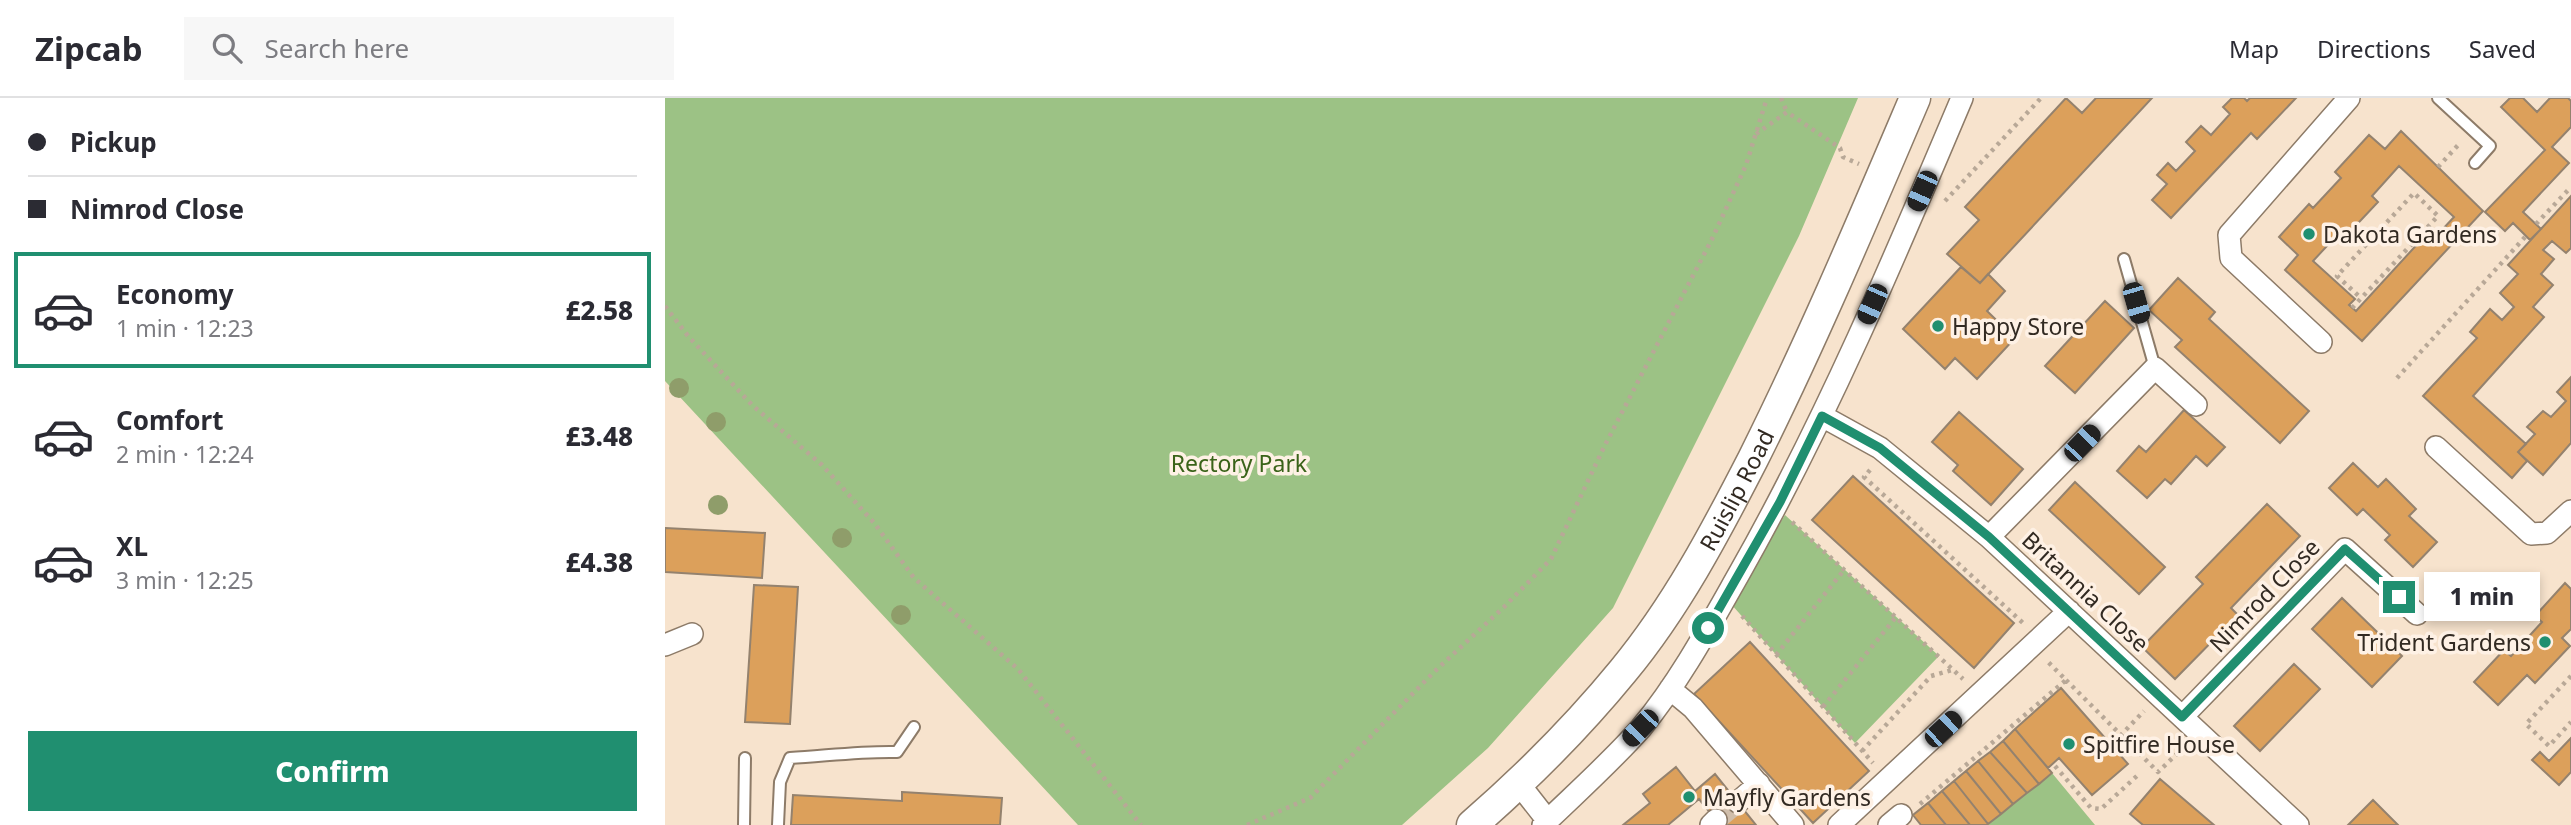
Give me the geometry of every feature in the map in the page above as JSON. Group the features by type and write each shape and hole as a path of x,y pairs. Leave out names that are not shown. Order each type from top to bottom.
{"main road":[{"name":"Ruislip Road","path":"1472,825 1520,784 1624,670 1678,594 1720,524 1794,376 1915,98"}],"street":[{"path":"1520,784 1546,823 1640,728 1669,690 1726,598 1780,502 1822,416 1962,98"},
{"path":"2321,342 2231,258 2229,234 2349,98"},
{"path":"1989,537 2155,368 2196,405"},
{"name":"Britannia Close","path":"1822,416 1885,452 1989,537 2298,825"},
{"path":"2436,446 2531,534 2547,533 2571,511"},
{"name":"Nimrod Close","path":"2182,717 2345,549 2417,614"},
{"path":"1839,825 2069,611"},
{"path":"665,645 692,634"},
{"path":"1669,690 1693,708 1793,825"},
{"path":"1738,802 1759,784"}],"lane":[{"path":"2438,98 2490,146 2475,163"},
{"path":"2124,259 2155,368"},
{"path":"778,825 780,782 790,758 865,751 897,752 914,727"},
{"path":"744,825 745,758"}],"path":[{"path":"1247,825 1310,798 1551,559 1604,447 1713,237 1746,164 1767,98"},
{"path":"1781,98 1787,112 1840,148 1843,157 1863,166"},
{"path":"1935,197 1946,201 2041,98"},
{"path":"1756,134 1787,112"},
{"path":"2438,167 2472,129"},
{"path":"2361,298 2337,276 2421,186"},
{"path":"2536,225 2571,187"},
{"path":"2352,308 2438,216 2414,193"},
{"path":"2397,378 2526,236"},
{"path":"665,306 688,336 752,405 822,465 866,514 914,578 1018,669 1140,823 1149,825"},
{"path":"1885,452 1864,477 2036,642 2066,680 2158,772 2199,733"},
{"path":"1785,515 1979,694"},
{"path":"1776,655 1844,570"},
{"path":"1726,598 1888,780"},
{"path":"1823,707 1896,617"},
{"path":"1862,751 1931,676 1953,669"},
{"path":"2571,676 2526,724 2549,746 2571,722"},
{"path":"1901,817 2066,680"},
{"path":"2121,735 2159,695"},
{"path":"2055,766 2091,808 2101,808 2139,774"}],"green space":[{"name":"Rectory Park","path":"665,98 1858,98 1799,236 1613,608 1488,748 1402,825 1078,825 665,381"},
{"path":"1785,515 1939,656 1855,743 1731,604"},
{"path":"2052,773 2095,825 1987,825"}],"building":[{"path":"2066,98 2082,113 2096,98 2152,98 1980,283 1947,254 1979,220 1965,207"},
{"path":"2232,98 2244,98 2247,101 2250,98 2296,98 2257,139 2251,133 2171,218 2152,200 2167,184 2157,175 2168,163 2176,171 2195,151 2186,142 2201,126 2211,135 2230,114 2223,107"},
{"path":"2510,98 2523,98 2537,112 2550,98 2568,98 2571,101 2571,127 2552,147 2569,163 2523,212 2541,229 2530,240 2513,223 2505,231 2485,212 2545,150 2501,107"},
{"name":"Dakota Gardens","path":"2401,131 2483,211 2362,341 2285,270 2298,255 2279,237 2309,204 2313,208 2341,178 2335,172 2369,135 2385,149","holes":["2399,166 2454,217 2428,245 2422,239 2356,311 2349,305 2355,299 2313,261 2340,232 2345,237 2378,202 2372,196"]},
{"path":"2571,196 2571,248 2566,253 2552,241 2543,250 2554,259 2541,274 2553,285 2533,307 2544,317 2473,396 2526,444 2518,452 2527,461 2512,478 2423,396 2477,338 2470,332 2490,309 2502,320 2514,307 2500,293 2518,274 2508,265"},
{"path":"1961,267 1980,283 1988,274 2005,291 1987,311 2015,338 1977,379 1955,358 1945,369 1903,329"},
{"path":"2178,278 2215,312 2209,319 2309,411 2280,443 2175,347 2182,340 2149,310"},
{"path":"2105,301 2134,328 2075,393 2045,366"},
{"path":"2571,377 2571,443 2543,475 2518,452 2535,434 2527,427 2543,411 2551,417 2566,401 2557,392"},
{"path":"2184,410 2225,447 2207,466 2196,456 2171,484 2165,479 2147,498 2117,471 2139,446 2146,452"},
{"path":"1959,412 2023,469 1991,505 1953,471 1958,465 1932,442"},
{"path":"2353,463 2378,487 2386,479 2416,509 2409,516 2437,542 2413,567 2385,540 2390,535 2363,509 2357,515 2329,488"},
{"path":"1853,476 2014,623 1974,668 1812,520"},
{"path":"2075,482 2165,567 2139,594 2049,510"},
{"path":"2267,504 2300,536 2231,608 2238,615 2175,679 2142,647 2203,584 2196,577"},
{"path":"665,528 765,533 762,578 665,572"},
{"name":"Trident Gardens","path":"2565,583 2571,589 2571,629 2562,638 2570,646 2535,683 2527,675 2498,705 2474,682 2504,650 2511,656 2542,622 2535,616"},
{"path":"754,585 798,587 790,724 745,722"},
{"path":"2342,598 2402,656 2372,687 2312,629"},
{"path":"1750,642 1869,771 1813,823 1694,694"},
{"path":"2294,664 2320,689 2260,751 2234,726"},
{"name":"Spitfire House","path":"2061,688 2128,764 2092,795 2059,758 2048,768 2015,729"},
{"path":"2015,729 2052,773 2039,784 2003,741"},
{"path":"2571,738 2571,772 2559,785 2532,760 2540,752 2549,761"},
{"path":"2003,741 2039,784 2027,793 1990,752"},
{"path":"1990,752 2027,793 2013,804 1978,761"},
{"path":"1978,761 2013,804 2001,814 1966,771"},
{"name":"Mayfly Gardens","path":"1676,767 1695,791 1715,774 1756,825 1720,825 1699,799 1668,825 1623,825 1650,803 1643,794"},
{"path":"1966,771 2001,814 1988,824 1954,781"},
{"path":"2160,779 2214,825 2143,825 2130,814"},
{"path":"1954,781 1987,825 1970,825 1942,791"},
{"path":"1942,791 1970,825 1946,825 1928,803"},
{"path":"902,792 1002,798 1000,825 791,825 793,795 902,801"},
{"path":"2373,800 2398,825 2348,825"},
{"path":"1928,803 1946,825 1921,825 1913,815"}],"tunnel":[{"path":"1716,820 1738,802"}],"place":[{"name":"Dakota Gardens","path":"2309,234"},
{"name":"Happy Store","path":"1938,326"},
{"name":"Trident Gardens","path":"2545,642"},
{"name":"Spitfire House","path":"2069,744"},
{"name":"Mayfly Gardens","path":"1689,797"}],"route":[{"path":"1708,628 1780,502 1822,416 1880,448 1989,537 2182,717 2345,549 2399,597"}]}
